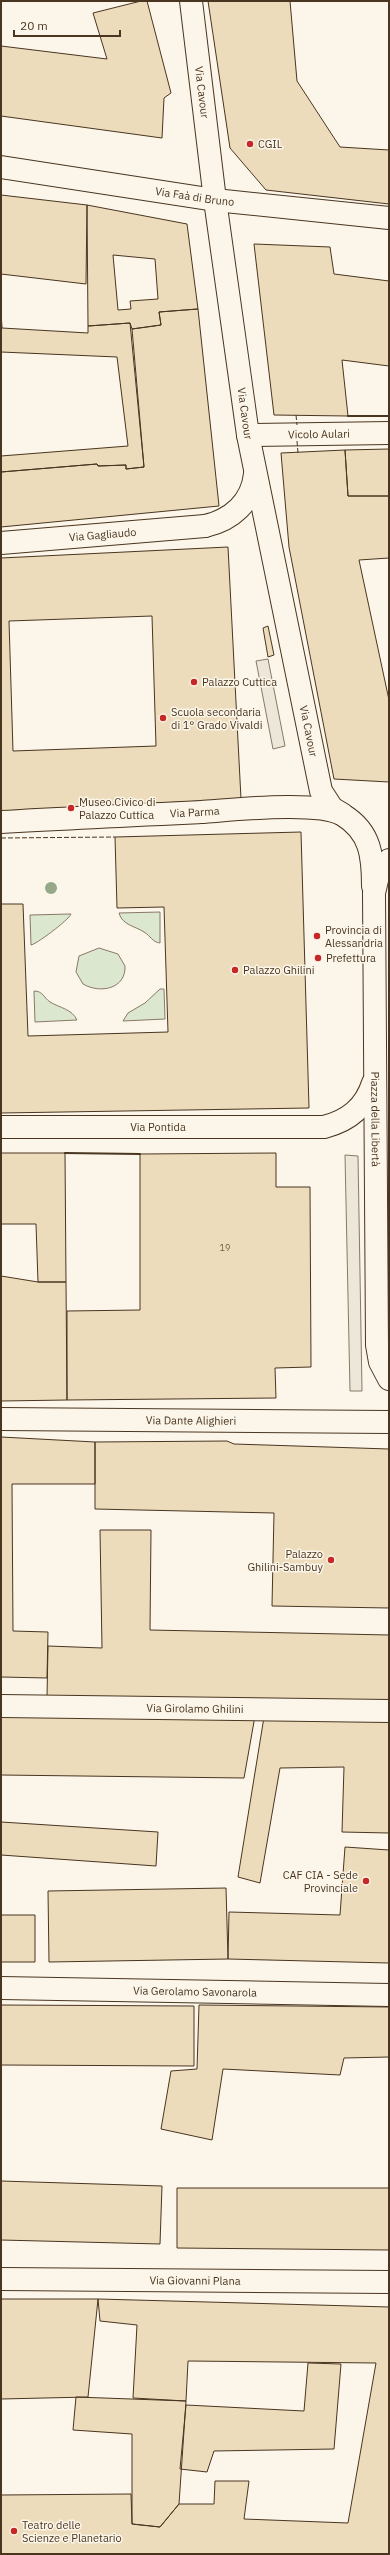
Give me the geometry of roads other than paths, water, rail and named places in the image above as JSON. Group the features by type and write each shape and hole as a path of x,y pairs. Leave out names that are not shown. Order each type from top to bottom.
{"street":[{"name":"Via Cavour","path":"191,1 215,200 248,435 255,470 321,791 330,805 358,827 370,846 373,863 374,897"},
{"name":"Via Faà di Bruno","path":"1,167 215,200 389,218"},
{"name":"Vicolo Aulari","path":"248,435 389,433"},
{"name":"Via Gagliaudo","path":"1,543 205,526 225,520 239,510 251,492 255,470"},
{"name":"Via Parma","path":"1,822 316,808 342,814"},
{"name":"Piazza della Libertà","path":"389,860 378,876 374,897 377,1345 380,1362 389,1379"},
{"name":"Via Pontida","path":"1,1127 315,1127 336,1124 358,1110 370,1091 374,1074"},
{"name":"Via Dante Alighieri","path":"1,1419 385,1422"},
{"name":"Via Girolamo Ghilini","path":"1,1706 389,1711"},
{"name":"Via Gerolamo Savonarola","path":"1,1988 389,1995"},
{"name":"Via Giovanni Plana","path":"1,2279 389,2282"}],"place":[{"name":"CGIL","path":"250,144"},
{"name":"Palazzo Cuttica","path":"194,682"},
{"name":"Scuola secondaria di 1° Grado Vivaldi","path":"163,718"},
{"name":"Museo Civico di Palazzo Cuttica","path":"71,808"},
{"name":"Provincia di Alessandria","path":"317,936"},
{"name":"Prefettura","path":"318,958"},
{"name":"Palazzo Ghilini","path":"235,970"},
{"name":"Palazzo Ghilini-Sambuy","path":"331,1560"},
{"name":"CAF CIA - Sede Provinciale","path":"366,1881"},
{"name":"Teatro delle Scienze e Planetario","path":"14,2531"}]}
